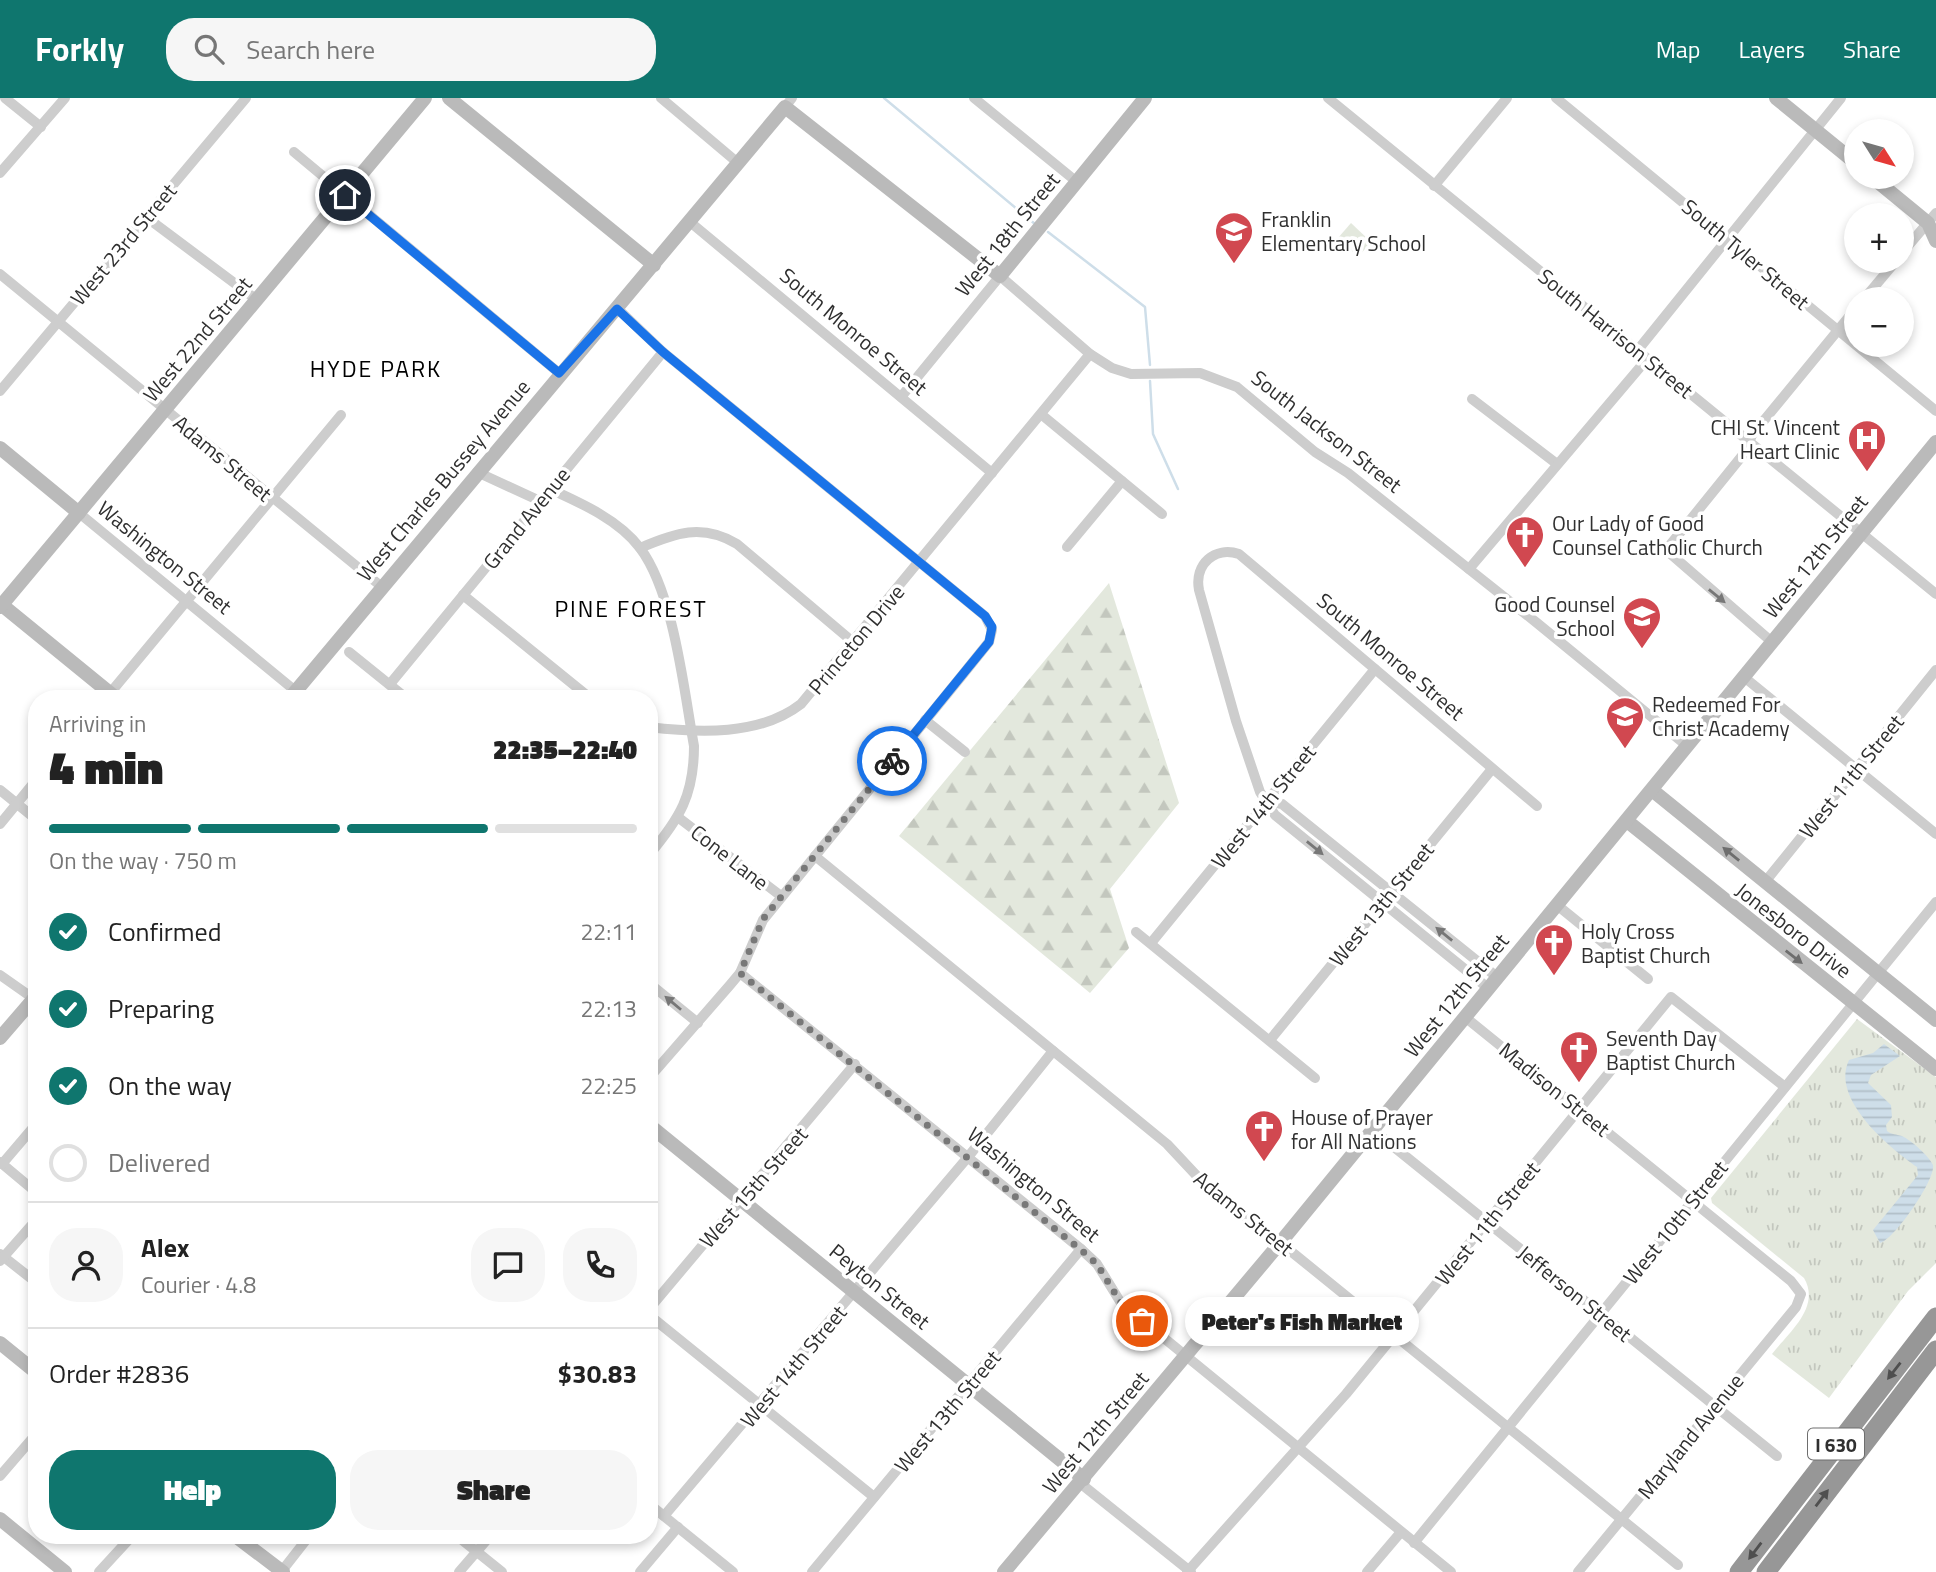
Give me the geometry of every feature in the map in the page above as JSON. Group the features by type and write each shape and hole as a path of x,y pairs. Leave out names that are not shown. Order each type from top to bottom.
{"highway":[{"name":"I 630","path":"1739,1572 1936,1317"},
{"name":"I 630","path":"1766,1572 1936,1350"}],"street":[{"path":"5,98 41,127"},
{"path":"0,173 65,98"},
{"path":"229,98 243,102"},
{"name":"West 22nd Street","path":"1,606 425,98"},
{"path":"449,98 653,265"},
{"path":"661,98 738,163"},
{"path":"974,98 1077,182"},
{"name":"West 18th Street","path":"901,397 1145,98"},
{"name":"South Harrison Street","path":"1328,98 1936,594"},
{"path":"1434,186 1507,98"},
{"name":"South Tyler Street","path":"1556,98 1936,411"},
{"path":"1776,98 1844,153"},
{"path":"1637,351 1841,98"},
{"name":"West 23rd Street","path":"0,391 243,102"},
{"name":"West Charles Bussey Avenue","path":"301,690 559,373 617,309 789,102"},
{"name":"South Jackson Street","path":"789,102 1090,354 1121,372 1149,375 1200,373 1237,387 1315,452 1348,474 1469,569 1686,746"},
{"path":"294,152 559,373"},
{"path":"1889,189 1933,219 1936,241"},
{"path":"146,217 257,300"},
{"path":"1914,240 1933,219"},
{"name":"South Monroe Street","path":"690,222 992,473"},
{"path":"1874,287 1886,273"},
{"name":"Adams Street","path":"0,274 271,499 382,587"},
{"path":"617,309 663,352 985,616 992,627 989,642 763,919 740,973 658,1068"},
{"path":"1772,642 1666,550 1844,323"},
{"name":"Grand Avenue","path":"390,684 663,352"},
{"name":"Princeton Drive","path":"658,728 692,732 761,723 785,714 805,700 1090,354"},
{"path":"1469,569 1647,359"},
{"path":"1472,399 1557,464"},
{"path":"116,690 186,601 341,415"},
{"path":"1042,415 1162,514"},
{"name":"West 12th Street","path":"1004,1572 1280,1243 1936,442"},
{"name":"Washington Street","path":"0,448 289,690"},
{"path":"477,472 540,501"},
{"path":"1067,547 1122,481"},
{"path":"550,489 601,516 640,548 666,607 692,732 693,776 679,818 658,844"},
{"path":"640,548 688,531 723,537 737,544 853,642"},
{"name":"South Monroe Street","path":"1268,801 1260,792 1236,721 1196,578 1213,554 1227,550 1239,554 1537,806"},
{"path":"463,595 580,690"},
{"path":"1,606 103,690"},
{"path":"349,652 397,690"},
{"name":"West 14th Street","path":"1151,943 1375,669"},
{"name":"West 11th Street","path":"1765,882 1936,670"},
{"path":"1744,677 1936,834"},
{"path":"925,720 965,752"},
{"name":"West 13th Street","path":"1270,1040 1492,769"},
{"path":"0,824 28,789"},
{"path":"0,790 28,813"},
{"name":"Jonesboro Drive","path":"1652,790 1936,1020"},
{"path":"1268,801 1282,804 1391,892 1492,983"},
{"path":"1268,801 1275,815 1382,903 1492,983"},
{"name":"Cone Lane","path":"679,818 781,896"},
{"name":"Jonesboro Drive","path":"1627,821 1936,1069"},
{"name":"Adams Street","path":"815,856 1167,1144 1211,1191 1280,1243 1678,1565"},
{"name":"West 10th Street","path":"1414,1543 1936,902"},
{"path":"1557,905 1648,979"},
{"path":"1136,932 1315,1077"},
{"name":"Washington Street","path":"740,973 1081,1250 1097,1264 1121,1303 1451,1572"},
{"path":"0,975 28,993"},
{"path":"658,990 698,1023"},
{"name":"West 11th Street","path":"1189,1571 1394,1336 1671,997 1785,1087"},
{"path":"0,1038 28,1007"},
{"name":"Madison Street","path":"1465,1017 1694,1200 1800,1289 1801,1298"},
{"name":"West 14th Street","path":"664,1517 968,1157 1053,1051"},
{"name":"West 15th Street","path":"658,1299 855,1064"},
{"name":"Jefferson Street","path":"1373,1130 1777,1456"},
{"name":"Peyton Street","path":"658,1132 1189,1571"},
{"path":"28,1133 1,1163 28,1186"},
{"path":"28,1228 1,1257 28,1276"},
{"name":"West 13th Street","path":"812,1572 1081,1250"},
{"name":"Maryland Avenue","path":"1578,1572 1801,1298"},
{"path":"658,1322 874,1497"},
{"path":"0,1343 28,1366"},
{"path":"0,1476 28,1443"},
{"path":"658,1512 733,1572"},
{"path":"0,1519 28,1542"},
{"path":"640,1572 678,1527"},
{"path":"1367,1572 1401,1532"},
{"path":"31,1544 65,1572"},
{"path":"99,1572 125,1544"},
{"path":"246,1544 282,1572 303,1544"},
{"path":"467,1544 502,1572"},
{"path":"459,1572 484,1544"}],"green space":[{"path":"1351,223 1371,242 1358,257 1338,238"},
{"path":"1109,583 1179,803 1110,889 1129,948 1090,993 899,836"},
{"path":"1857,1019 1936,1077 1936,1263 1908,1291 1829,1398 1772,1354 1806,1309 1809,1299 1804,1278 1712,1203 1711,1198"}],"shaded area":[{"path":"1884,1044 1900,1056 1871,1075 1868,1083 1891,1105 1892,1117 1886,1125 1887,1131 1910,1141 1933,1165 1928,1183 1913,1208 1895,1232 1880,1243 1873,1230 1918,1175 1917,1167 1892,1148 1866,1121 1855,1106 1845,1075 1849,1060 1873,1053"}],"waterway":[{"path":"884,98 1035,224"},
{"path":"1048,232 1145,307 1150,365"},
{"path":"1150,381 1153,434 1178,489"}],"way so far":[{"path":"892,761 763,919 740,973 772,996 1081,1250 1097,1264 1121,1303 1142,1321"}],"place":[{"name":"Franklin Elementary School","path":"1234,265"},
{"name":"CHI St. Vincent Heart Clinic","path":"1867,473"},
{"name":"Our Lady of Good Counsel Catholic Church","path":"1525,569"},
{"name":"Good Counsel School","path":"1642,650"},
{"name":"Redeemed For Christ Academy","path":"1625,750"},
{"name":"Holy Cross Baptist Church","path":"1554,977"},
{"name":"Seventh Day Baptist Church","path":"1579,1084"},
{"name":"House of Prayer for All Nations","path":"1264,1163"},
{"name":"Peter's Fish Market","path":"1142,1321"}],"district":[{"name":"HYDE PARK","path":"376,368"},
{"name":"PINE FOREST","path":"631,608"}],"route":[{"path":"345,195 397,241 559,373 617,309 663,352 985,616 992,627 989,642 892,761"}]}
